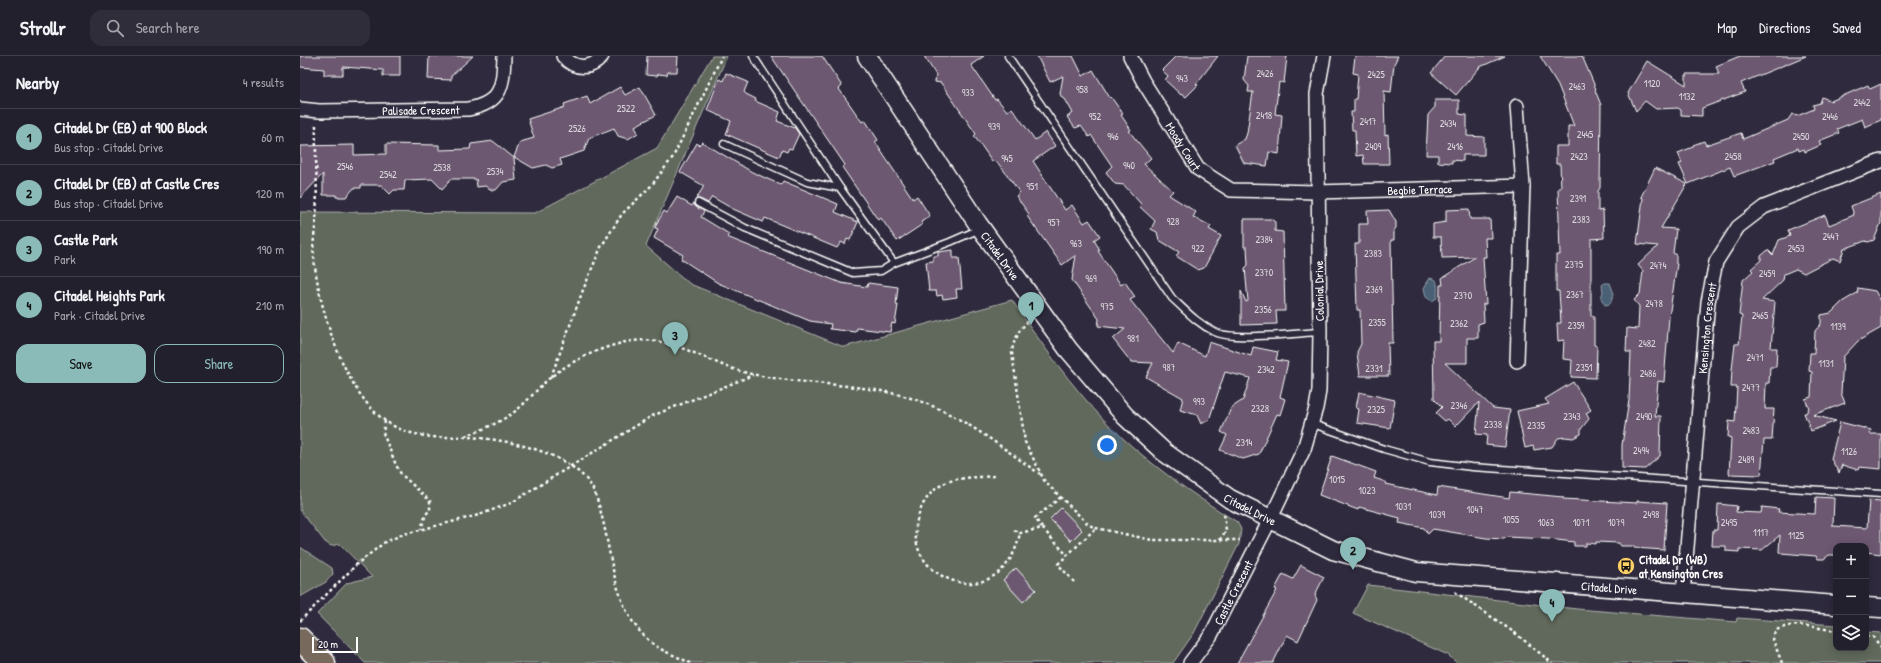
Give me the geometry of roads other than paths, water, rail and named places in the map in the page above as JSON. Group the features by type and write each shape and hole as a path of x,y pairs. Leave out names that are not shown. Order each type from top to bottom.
{"highway":[{"path":"300,639 324,663"}],"street":[{"name":"Palisade Crescent","path":"300,110 460,109 478,107 492,99 501,89 504,56"},
{"path":"563,56 568,62 582,67 596,63 602,56"},
{"name":"Citadel Drive","path":"867,56 981,228 1068,349 1125,416 1164,452 1230,499 1333,550 1416,572 1833,605"},
{"name":"Moody Court","path":"1130,56 1143,81 1198,168 1231,190 1317,192"},
{"name":"Colonial Drive","path":"1271,518 1304,449 1313,424 1319,391 1320,332 1317,192 1317,94 1324,56"},
{"path":"1516,106 1523,186 1517,361"},
{"name":"Kensington Crescent","path":"1683,594 1708,302 1716,262 1738,227 1764,207 1881,161"},
{"name":"Begbie Terrace","path":"1317,192 1523,186"},
{"name":"Castle Crescent","path":"1190,663 1211,635 1271,518"},
{"path":"1869,607 1881,608"}],"lane":[{"path":"753,56 840,188 894,263"},
{"path":"1008,56 1172,298 1193,319 1216,333 1238,336 1320,332"},
{"path":"724,144 807,182 840,188"},
{"path":"698,203 745,228 853,273 881,271 894,263 950,242 981,228"},
{"path":"1313,424 1384,449 1430,462 1472,467 1881,494"}],"water":[{"path":"1430,278 1436,280 1437,284 1437,298 1432,301 1426,297 1424,288"},
{"path":"1605,283 1610,283 1614,294 1610,304 1605,305 1601,298 1603,292 1602,285"}],"place":[{"name":"Citadel Dr (EB) at 900 Block","path":"1031,325"},
{"name":"Castle Park","path":"675,355"},
{"name":"Citadel Dr (WB) at Kensington Cres","path":"1626,566"},
{"name":"Citadel Dr (EB) at Castle Cres","path":"1353,570"},
{"name":"Citadel Heights Park","path":"1552,622"}]}
